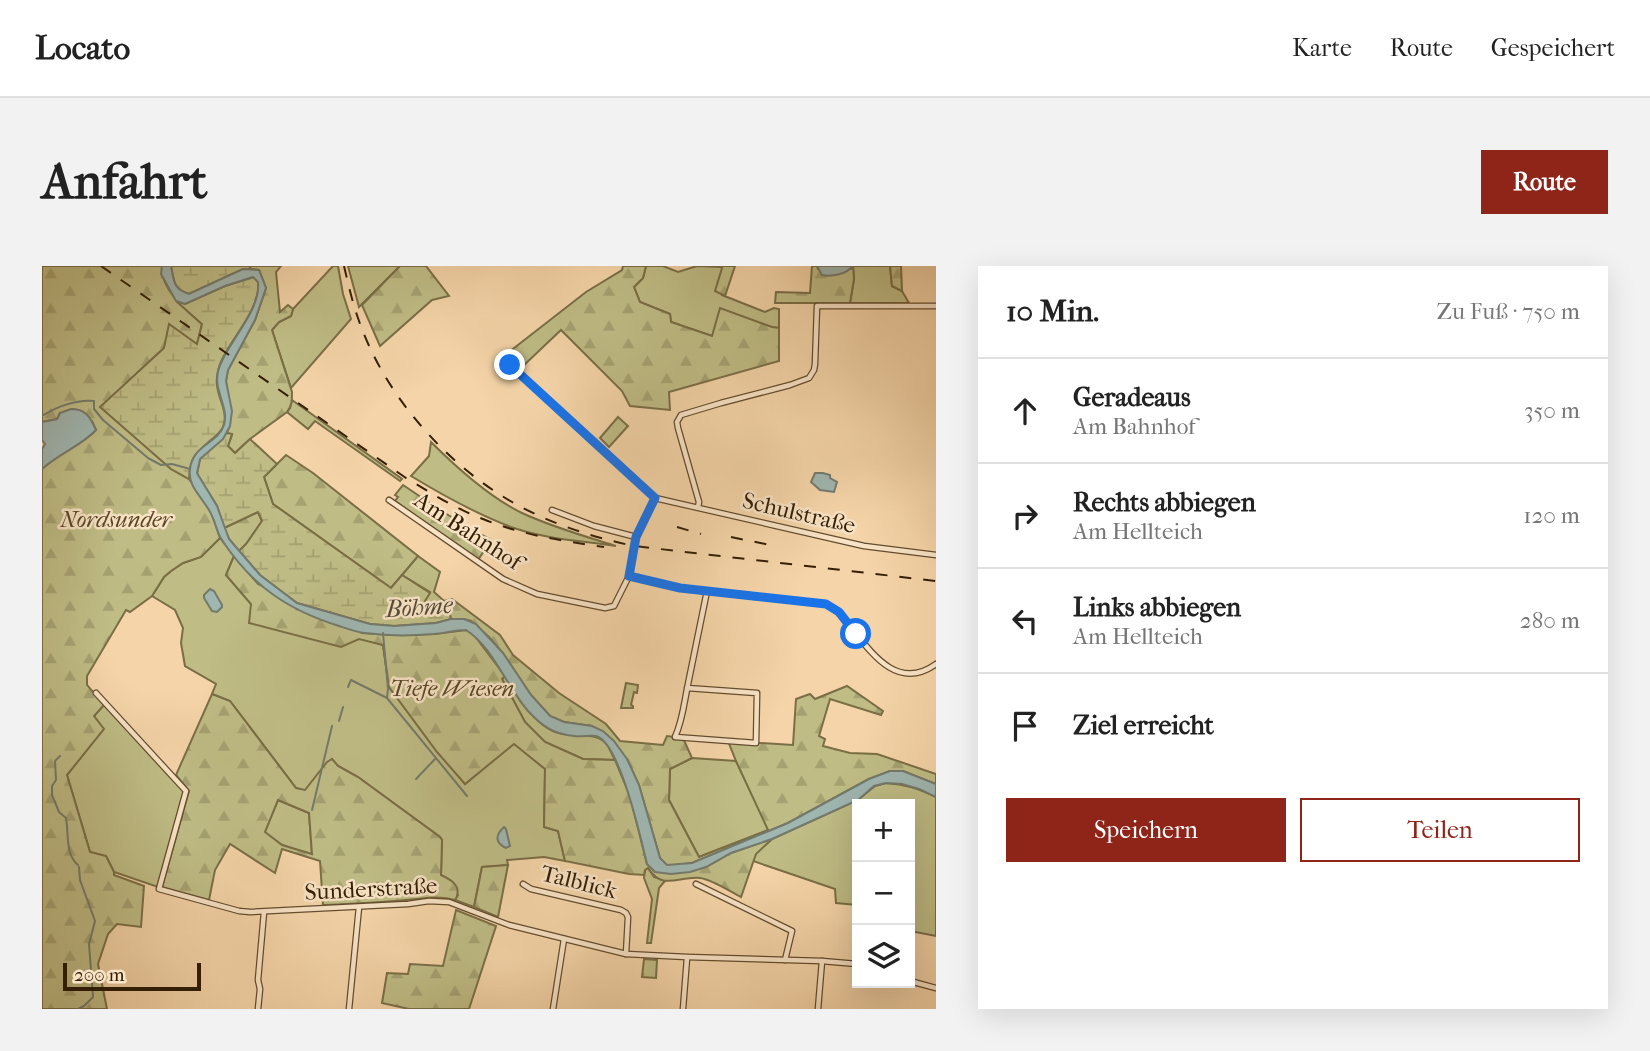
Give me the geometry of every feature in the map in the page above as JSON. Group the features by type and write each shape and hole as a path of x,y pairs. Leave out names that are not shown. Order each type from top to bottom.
{"street":[{"path":"698,508 699,502 678,428 681,415 721,402 782,388 809,377 816,364 817,306 936,306"},
{"path":"507,362 655,498 636,537 629,576 680,588 826,604 839,612 881,662 894,671 917,673 936,664"},
{"name":"Schulstraße","path":"655,498 864,546 936,555"},
{"name":"Am Bahnhof","path":"389,500 503,579 537,594 610,608 629,576"},
{"path":"552,510 594,526 636,537"},
{"path":"687,688 757,692 757,743 675,737 680,724 687,688 707,591"},
{"name":"Sunderstraße","path":"96,693 186,791 159,889 239,911 264,912 444,901 509,925 626,954 852,964"},
{"name":"Talblick","path":"523,884 531,889 626,913 626,954"},
{"path":"696,884 792,931 785,960"},
{"path":"349,1009 359,906"},
{"path":"258,1009 264,912"},
{"path":"552,1009 564,939"},
{"path":"683,1009 687,957"},
{"path":"818,1009 822,961"},
{"path":"915,982 936,988"}],"green space":[{"name":"Nordsunder","path":"42,266 162,266 162,275 170,291 202,324 197,344 164,348 101,407 171,469 189,479 211,512 220,538 201,557 183,563 171,571 152,596 130,612 126,610 87,676 87,685 104,705 94,716 104,729 67,775 90,852 106,856 114,875 144,886 141,927 117,924 108,934 98,964 107,1009 42,1009 42,469 96,430 92,421 60,413 57,419 42,422"},
{"path":"171,266 249,266 251,269 243,269 189,294 177,287"},
{"path":"249,266 281,266 276,272 280,312 288,305 293,309 291,316 279,322 272,330 292,392 292,400 287,412 235,453 228,446 232,435 227,433 230,425 226,381 228,370 255,320 266,288 259,270"},
{"path":"333,266 338,266 351,319 291,388 272,330 279,322 291,316 293,309"},
{"path":"348,266 400,266 359,307"},
{"path":"400,266 426,266 449,296 432,300 380,346 362,305"},
{"path":"623,266 646,266 643,278 634,287 640,302 670,314 671,322 712,336 720,308 779,328 779,361 669,392 670,410 630,406 622,391 561,330 520,369 505,355 586,292 622,270"},
{"path":"646,266 663,266 678,272 697,266 722,267 722,295 765,312 779,309 779,328 712,336 671,322 670,314 640,302 634,287 643,278"},
{"path":"719,266 735,266 725,296 715,291 722,268"},
{"path":"812,266 817,266 818,269 851,269 853,266 850,303 775,303 776,292 810,293"},
{"path":"853,266 890,266 892,286 902,291 909,303 850,303"},
{"path":"890,266 901,266 902,291 892,286"},
{"path":"254,277 258,282 255,303 224,355 218,372 218,390 225,422 218,434 195,456 189,479 171,469 100,407 164,348 169,324 197,344 202,324 176,301 185,304 225,286"},
{"path":"292,400 402,479 400,481 315,421 308,429 287,412"},
{"path":"618,417 628,426 609,447 600,438"},
{"path":"227,433 232,434 228,446 235,453 250,439 277,464 264,477 273,504 391,588 402,575 430,593 425,601 439,612 449,610 451,619 436,623 394,626 370,624 297,603 260,575 239,551 262,521 258,512 224,528 217,506 197,474 200,459"},
{"path":"431,442 474,481 522,513 616,546 526,532 474,511 436,491 411,476 429,456"},
{"path":"286,455 313,473 418,556 391,588 273,504 264,477"},
{"path":"403,485 491,540 478,560 395,501 398,497 395,495"},
{"path":"258,512 262,521 239,551 224,528"},
{"path":"220,538 234,556 226,575 251,604 383,645 389,687 465,784 514,743 545,769 544,827 558,831 565,861 544,857 507,860 508,865 482,867 474,907 455,900 458,895 441,875 440,837 358,777 338,766 332,759 305,791 296,788 230,701 212,694 216,684 185,666 181,643 183,628 175,610 152,596 171,571 183,563 201,557"},
{"name":"Tiefe Wiesen","path":"234,556 258,584 362,633 435,634 466,630 474,635 505,676 502,679 525,722 545,742 583,759 615,760 630,796 647,864 655,872 706,867 731,853 772,839 756,854 741,897 705,879 665,881 648,868 644,875 629,874 565,861 558,831 544,827 545,769 514,744 465,784 437,752 389,687 383,645 359,639 341,647 249,623 251,604 226,575"},
{"path":"418,556 440,572 434,592 449,610 439,612 424,601 430,592 402,575"},
{"path":"452,599 500,635 513,655 559,693 606,724 620,741 663,745 667,736 683,738 692,758 670,769 669,800 699,857 768,830 728,741 793,745 796,699 810,694 815,699 847,686 883,711 881,715 830,699 819,736 825,739 823,746 850,753 877,754 936,774 936,784 903,771 890,771 869,779 788,823 692,863 667,866 660,858 639,785 627,759 592,726 564,722 550,716 531,695 489,637 471,621 451,619 444,601"},
{"path":"505,676 537,720 558,733 602,740 615,760 583,759 545,742 525,722 502,679"},
{"path":"626,683 638,685 631,705 633,708 621,708"},
{"path":"212,694 230,701 296,788 305,790 332,759 338,766 358,777 440,837 441,875 455,884 458,891 455,900 430,898 323,905 320,861 282,849 275,873 230,844 215,870 209,900 162,887 189,791 176,775","holes":["278,800 309,813 312,854 282,845 265,832"]},
{"path":"104,705 184,791 158,887 114,872 106,856 90,852 67,775 103,729 94,716"},
{"path":"692,758 736,761 769,830 699,857 669,800 670,769"},
{"path":"899,784 936,797 936,936 915,932 915,799 859,799 875,786"},
{"path":"278,800 309,813 312,855 282,845 264,832"},
{"path":"852,803 852,905 836,903 835,889 753,861 756,853 772,839"},
{"path":"508,865 498,917 474,907 482,867"},
{"path":"648,868 654,877 665,881 659,888 651,943 647,943 652,899 644,878"},
{"path":"456,910 496,926 469,1009 409,1009 382,1003 387,973 408,974 410,964 443,966"},
{"path":"644,959 657,960 656,978 642,977"}],"water":[{"path":"162,266 171,266 177,287 189,294 243,269 259,270 266,288 255,320 228,370 226,381 232,411 230,426 223,439 200,459 197,473 217,506 229,539 260,575 297,603 370,624 394,626 464,619 476,624 503,653 531,695 550,716 564,722 592,726 614,741 627,759 639,785 660,858 667,865 692,863 788,823 869,779 890,771 903,771 936,784 936,797 902,784 886,783 874,786 859,799 852,799 852,803 772,839 731,853 706,867 671,874 655,872 647,864 628,793 605,742 596,736 560,733 538,721 520,701 492,656 466,630 382,635 349,629 321,620 287,604 246,571 220,537 209,510 191,482 190,469 196,454 217,436 224,425 218,372 255,303 258,282 253,277 185,304 176,301 161,274"},
{"path":"817,266 852,266 843,273 830,276 822,275"},
{"path":"71,409 80,410 87,415 96,430 42,469 42,449 45,444 42,440 42,422 57,419 60,413"},
{"path":"815,473 830,475 830,478 837,482 834,492 820,490 811,482"},
{"path":"210,589 222,605 217,612 212,611 204,598"},
{"path":"504,827 510,846 506,848 497,839"}],"waterway":[{"path":"42,416 67,404 94,401 94,409 103,420 148,458 161,465 172,464 190,469"},
{"name":"Böhme","path":"383,633 387,697"},
{"path":"348,687 351,680 387,698 467,796"},
{"path":"339,721 343,707"},
{"path":"312,810 332,726"},
{"path":"60,756 55,761 56,780 52,786 52,795 59,812 66,818 69,850 78,865"},
{"path":"416,779 435,759"},
{"path":"78,1009 93,997 89,944 95,921 80,880 79,867"}],"railway":[{"path":"101,266 406,478 444,500 498,525 558,540 604,547"},
{"path":"344,266 356,312 370,347 402,402 446,452 496,492 523,508 577,531 634,546 936,581"},
{"path":"677,527 701,534"},
{"path":"731,537 775,546"}],"route":[{"path":"510,365 655,498 636,537 629,576 680,588 820,602 839,612 856,634"}]}
